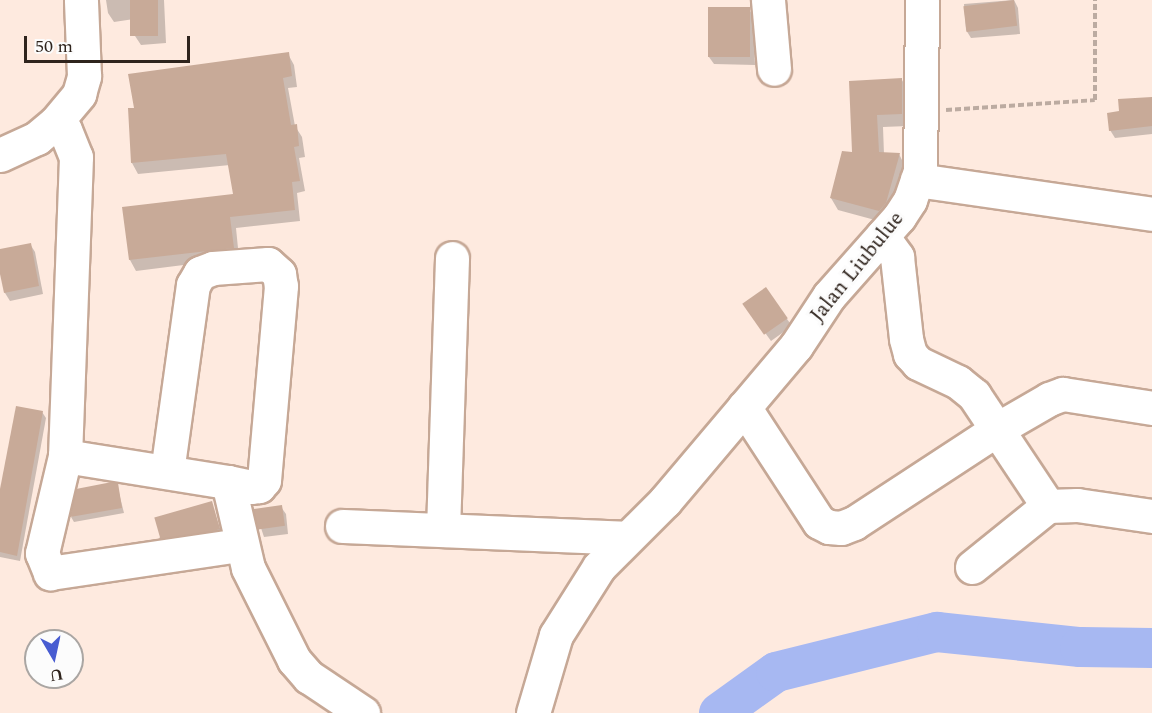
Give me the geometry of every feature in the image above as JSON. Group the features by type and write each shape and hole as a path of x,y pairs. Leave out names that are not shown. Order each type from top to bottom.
{"street":[{"path":"0,155 37,138 55,123 79,94 84,76 81,0"},
{"path":"768,0 774,69"},
{"name":"Jalan Liubulue","path":"533,713 556,635 599,567 665,501 796,346 829,296 899,217 920,171 922,0"},
{"path":"55,123 65,130 76,157 65,456 42,553 50,573 240,545"},
{"path":"917,180 1152,214"},
{"path":"882,236 897,257 906,339 910,354 918,363 958,382 974,395 999,428 1048,506"},
{"path":"443,530 452,258"},
{"path":"65,456 251,487 259,486 264,480 281,286 279,274 268,264 213,268 200,273 193,285 167,472"},
{"path":"744,406 819,522 829,527 841,528 854,523 999,428 1063,394 1152,408"},
{"path":"228,482 240,545 248,568 294,660 309,677 363,713"},
{"path":"972,567 1048,506 1077,505 1152,516"},
{"path":"342,526 626,538"}],"path":[{"path":"922,111 1095,100 1095,0"}],"building":[{"path":"130,0 158,0 158,36 130,36"},
{"path":"1014,0 1017,26 967,32 963,6"},
{"path":"708,7 750,7 750,57 708,57"},
{"path":"289,52 292,76 283,78 291,125 297,124 299,146 294,147 300,181 292,182 295,210 230,217 234,248 129,260 122,207 233,194 226,154 131,163 128,108 134,108 128,74"},
{"path":"902,78 902,114 877,115 879,152 900,153 886,203 879,211 830,198 842,151 852,152 849,81"},
{"path":"1152,97 1152,126 1109,131 1107,113 1119,111 1118,99"},
{"path":"31,243 39,286 4,293 0,274 0,249"},
{"path":"766,287 788,318 764,335 742,304"},
{"path":"16,406 43,411 17,556 0,552 0,489"},
{"path":"112,482 118,483 122,508 70,517 76,489"},
{"path":"212,501 220,529 162,545 154,518"},
{"path":"282,505 285,526 256,530 253,509"}],"waterway":[{"path":"719,713 776,672 937,632 1080,647 1152,648"}]}
